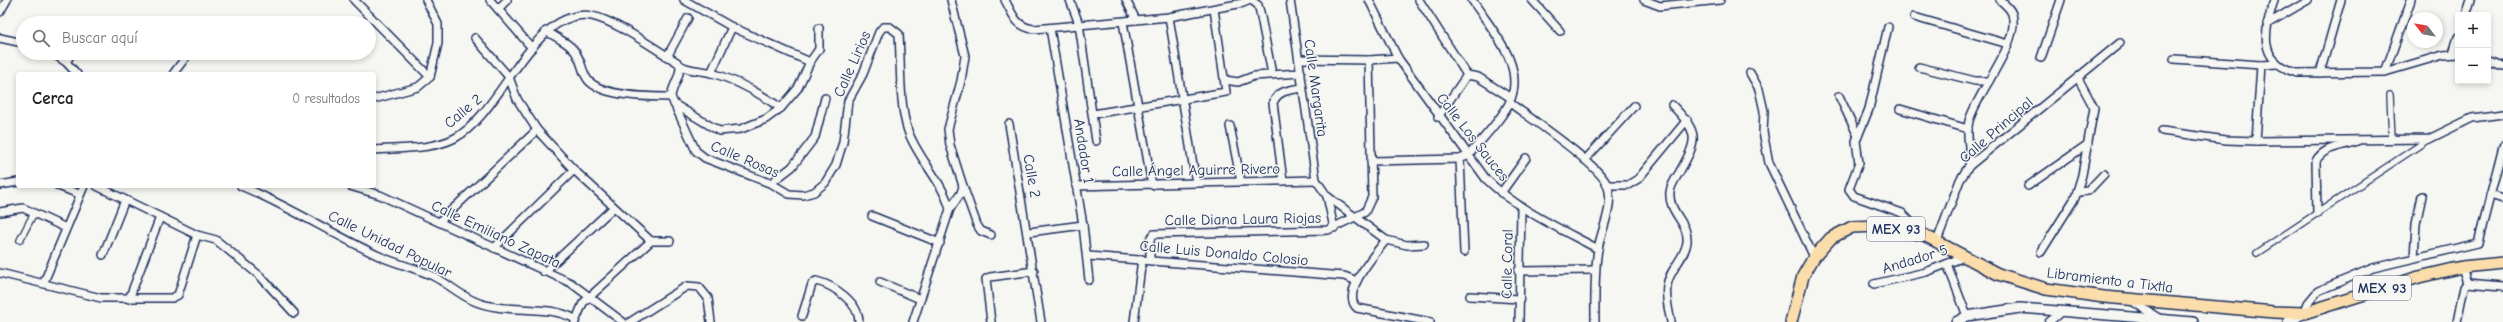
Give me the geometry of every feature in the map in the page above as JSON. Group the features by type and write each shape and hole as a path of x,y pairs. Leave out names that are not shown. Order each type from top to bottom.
{"main road":[{"name":"Libramiento a Tixtla","path":"1791,322 1803,276 1814,257 1831,238 1852,228 1880,226 1924,235 1998,274 2046,289 2129,299 2274,312 2304,313"},
{"name":"MEX 93","path":"2304,313 2419,277 2462,266 2503,263"}],"street":[{"path":"0,12 7,0"},
{"path":"354,0 370,16"},
{"path":"376,98 418,87 430,77 438,43 438,24 426,0"},
{"path":"490,0 532,48"},
{"path":"498,9 507,0"},
{"path":"684,0 732,28 810,62"},
{"path":"951,0 965,56 961,81 948,129 950,144 977,225 981,231 991,235"},
{"path":"1005,0 1016,23 1034,29 1169,17 1214,9 1222,4 1251,0 1258,5 1260,12 1272,74"},
{"path":"1070,0 1079,24 1096,141"},
{"path":"1126,0 1136,20"},
{"name":"Calle Margarita","path":"1290,0 1316,180"},
{"name":"Calle Los Sauces","path":"1370,0 1398,58 1438,117 1469,155 1486,179 1501,193 1521,207 1598,249"},
{"path":"1419,0 1467,75 1478,77 1511,101 1602,175 1608,186 1610,198 1598,249 1595,270 1595,322"},
{"path":"1369,60 1371,161 1460,159 1469,155 1511,101 1514,89 1512,61 1472,0"},
{"path":"1532,0 1560,31"},
{"path":"1644,0 1660,6 1674,2 1720,0"},
{"path":"1969,166 1971,155 1968,129 1974,106 2008,44 2013,25 2012,14 2000,0"},
{"path":"2041,58 2062,0"},
{"path":"2274,0 2265,34 2269,54 2277,64 2297,73 2384,72 2455,53"},
{"path":"2267,24 2308,0"},
{"path":"2320,73 2341,0"},
{"path":"2384,72 2411,0"},
{"path":"2467,12 2471,0"},
{"path":"1093,114 1226,92 1214,9"},
{"name":"Calle 2","path":"376,150 435,144 455,138 494,102 509,77 546,31 566,18 578,15 593,16 617,27 667,57 680,67"},
{"path":"1169,17 1196,183"},
{"path":"1914,17 2008,44"},
{"path":"667,57 688,18"},
{"path":"376,22 430,77"},
{"path":"1123,22 1152,185"},
{"name":"Calle Lirios","path":"836,165 843,142 848,101 863,74 879,32 883,27 890,27 899,34 904,116 908,133 947,197 950,209"},
{"path":"1888,27 1869,109 1856,141 1859,163 1849,189 1850,193 1902,212 1924,235"},
{"path":"711,73 732,28"},
{"path":"546,31 577,54 583,72 589,81 599,88 672,101 719,131 726,132 741,129 766,119 781,108 798,88 810,62 819,49 819,28"},
{"name":"Andador 1","path":"1050,28 1088,256 1089,280"},
{"path":"0,38 16,41"},
{"path":"475,38 509,77 518,99 537,130 574,170 613,208 651,241 670,241"},
{"name":"Calle Principal","path":"1937,241 1960,180 1969,166 2120,43"},
{"path":"1299,59 1369,60 1398,58"},
{"path":"2174,59 2261,65 2277,64"},
{"path":"63,60 75,72"},
{"path":"175,72 184,60"},
{"path":"2491,62 2503,66"},
{"path":"2256,141 2261,65"},
{"path":"672,101 671,91 680,75 680,67 711,73 746,86 781,108"},
{"path":"1919,67 1974,81 1989,81"},
{"path":"1225,80 1238,82 1254,76 1300,73"},
{"path":"1750,73 1759,89 1764,111 1763,132 1769,163 1814,257"},
{"path":"1438,117 1467,75"},
{"path":"2041,252 2077,192 2088,144 2094,108 2078,78"},
{"path":"1283,181 1273,103 1276,96 1281,92 1302,88"},
{"path":"2390,95 2392,139"},
{"path":"1839,96 1858,136"},
{"path":"771,183 792,167 816,137 825,98"},
{"name":"Calle Rosas","path":"672,101 696,151 716,163 771,183 789,194 803,195 814,192 825,183 836,165"},
{"path":"1671,322 1666,285 1683,256 1687,241 1685,227 1674,213 1669,201 1671,187 1693,149 1694,135 1687,120 1672,105"},
{"path":"1585,160 1634,106"},
{"path":"1900,110 1968,129"},
{"path":"2257,253 2429,139 2472,118 2503,114"},
{"path":"1608,186 1628,185 1638,179 1687,120"},
{"name":"Calle 2","path":"1009,124 1029,232 1041,322"},
{"path":"1230,126 1241,182"},
{"path":"439,222 537,130"},
{"path":"2162,131 2226,140 2256,141 2429,139"},
{"path":"2317,213 2316,161 2319,155 2324,151 2364,139"},
{"path":"2028,186 2088,144"},
{"path":"2304,313 2308,303 2318,291 2373,268 2478,243 2503,146"},
{"path":"1501,193 1526,158"},
{"path":"1460,159 1464,252"},
{"name":"Calle Diana Laura Riojas","path":"1150,259 1150,239 1154,234 1334,228 1365,212 1370,205 1372,197 1371,161"},
{"path":"494,248 574,170"},
{"path":"2077,192 2088,191 2104,174"},
{"path":"1316,180 1327,196 1386,240 1407,245 1424,244"},
{"name":"Calle Ángel Aguirre Rivero","path":"1076,186 1316,180"},
{"path":"0,185 16,182"},
{"path":"913,322 950,209 961,193 963,186"},
{"path":"64,188 80,194"},
{"path":"44,282 83,188"},
{"path":"101,188 198,235 216,240 260,276 294,313"},
{"name":"Calle Unidad Popular","path":"246,188 277,202 381,257 414,267 431,275 475,302 521,311 564,313 575,321"},
{"name":"Calle Emiliano Zapata","path":"357,188 380,195 544,272 571,283 622,322"},
{"path":"2490,195 2503,199"},
{"path":"1327,196 1334,228"},
{"path":"2414,258 2416,224 2422,196"},
{"path":"103,255 125,200"},
{"name":"Calle Coral","path":"1519,322 1518,271 1521,207"},
{"path":"0,212 23,208 66,228"},
{"path":"544,272 613,208"},
{"path":"20,240 34,212"},
{"path":"872,216 940,243"},
{"path":"129,299 160,217"},
{"path":"1029,232 1083,225"},
{"path":"0,273 44,282 101,298 158,299 178,295 198,235"},
{"path":"1386,240 1357,281 1351,299 1357,308 1430,322"},
{"path":"575,321 583,302 651,241"},
{"name":"Calle Luis Donaldo Colosio","path":"1088,256 1150,259 1344,276 1357,281"},
{"name":"Andador 5","path":"1874,284 1926,272 1964,257"},
{"path":"1134,322 1142,259"},
{"path":"1947,264 1967,316"},
{"path":"2457,322 2464,287 2467,283 2462,266"},
{"path":"1518,271 1595,270"},
{"path":"991,322 986,279 990,277 1034,271"},
{"path":"802,316 812,284 816,281 849,300 859,316 859,322"},
{"path":"880,282 920,298"},
{"path":"2467,283 2503,286"},
{"path":"630,322 687,286 699,287 708,298 711,322"},
{"path":"1470,296 1519,299"},
{"path":"2129,299 2160,321"},
{"path":"1956,322 1967,316 2020,308 2160,321 2193,322"},
{"path":"2049,322 2062,311"},
{"name":"MEX 93","path":"2288,322 2304,313"}]}
